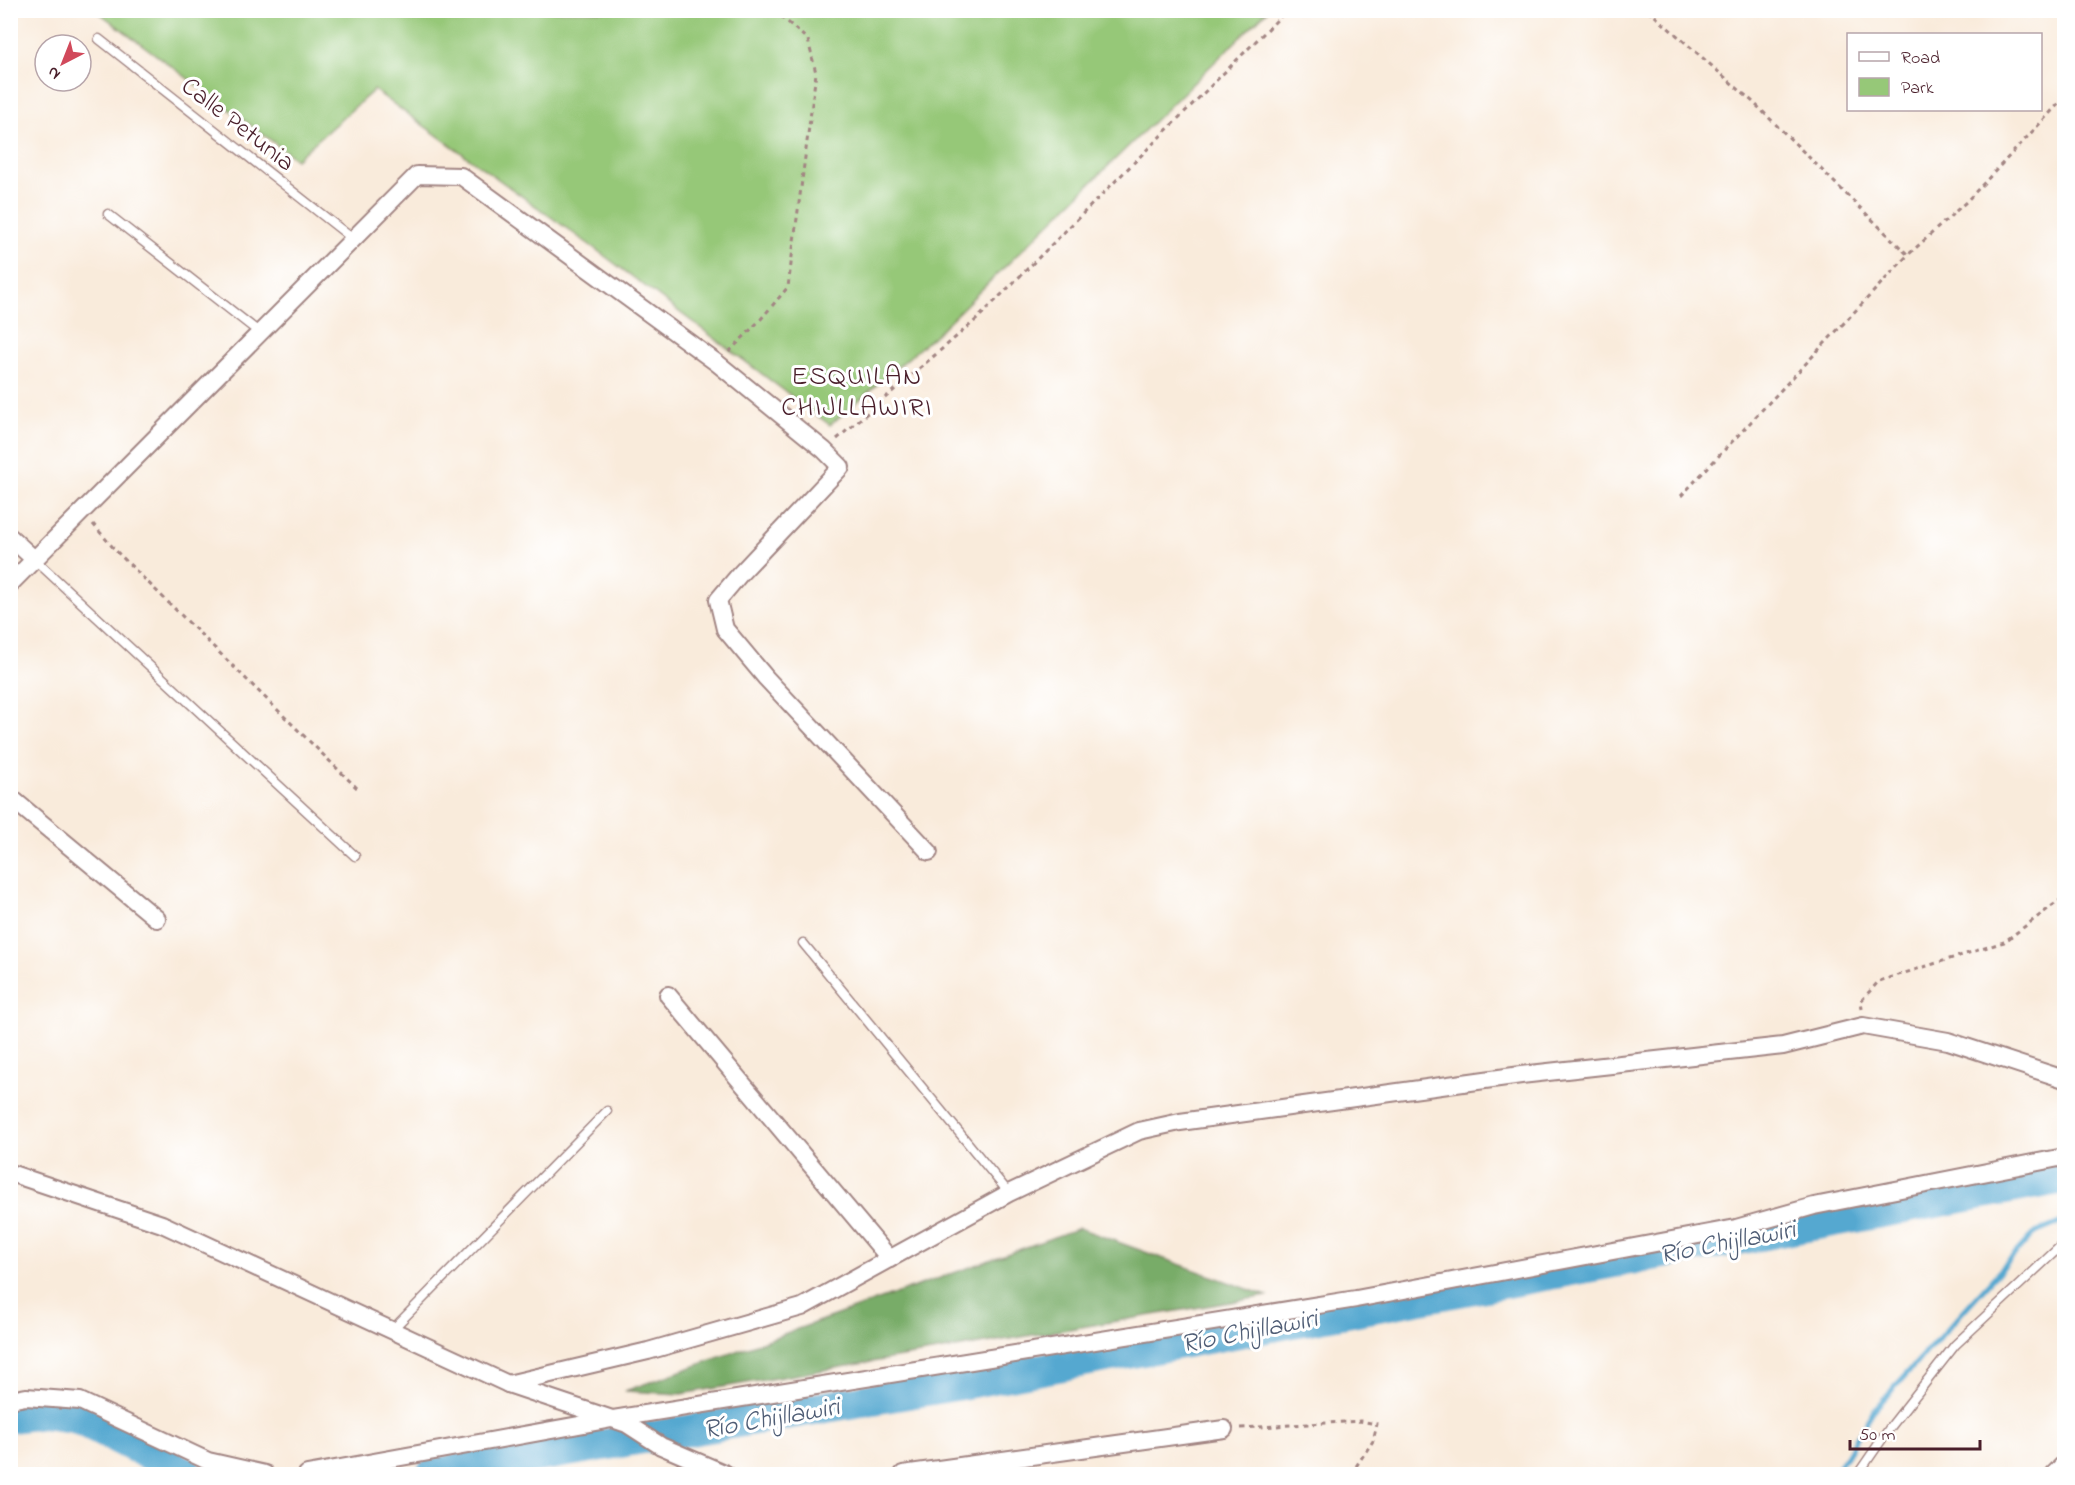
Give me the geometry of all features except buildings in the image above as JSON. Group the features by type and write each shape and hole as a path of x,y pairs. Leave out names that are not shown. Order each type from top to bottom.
{"street":[{"path":"10,584 417,175 461,176 717,363 824,450 841,467 718,600 725,629 766,678 929,852"},
{"path":"10,537 34,559"},
{"path":"10,797 157,919"},
{"path":"668,995 890,1259"},
{"path":"507,1384 648,1351 802,1308 1009,1193 1139,1131 1180,1122 1521,1075 1783,1046 1863,1026 1948,1041 2064,1079"},
{"path":"307,1474 1326,1305 1736,1228 1814,1206 2064,1157"},
{"path":"10,1173 162,1224 507,1384 619,1422 661,1446 726,1474"},
{"path":"10,1400 26,1397 80,1401 208,1461 265,1474"},
{"path":"903,1474 1224,1429"},
{"path":"2054,1474 2064,1464"}],"lane":[{"name":"Calle Petunia","path":"99,39 353,239"},
{"path":"108,214 261,334"},
{"path":"34,559 355,856"},
{"path":"804,943 1009,1193"},
{"path":"391,1331 607,1111"},
{"path":"1858,1474 1889,1429 1955,1345 2064,1243"}],"path":[{"path":"717,363 761,319 788,287 816,73 808,40 774,10"},
{"path":"824,450 977,319 1287,10"},
{"path":"1648,10 1753,102 1908,255"},
{"path":"1682,496 1908,255 1966,202 2064,98"},
{"path":"82,511 116,551 359,789"},
{"path":"1863,1026 1861,1001 1879,981 2004,942 2064,897"},
{"path":"1224,1429 1360,1420 1377,1424 1374,1441 1351,1474"}],"green space":[{"path":"97,11 1267,11 935,335 830,425 594,248 374,90 296,159"},
{"path":"1079,1228 1267,1296 681,1394 625,1391"}],"waterway":[{"name":"Río Chijllawiri","path":"432,1474 961,1384 2064,1178"},
{"path":"1835,1474 1873,1411 2033,1234 2064,1221"},
{"name":"Río Chijllawiri","path":"10,1417 43,1413 75,1417 188,1474"}],"district":[{"name":"ESQUILAN CHIJLLAWIRI","path":"857,390"}]}
